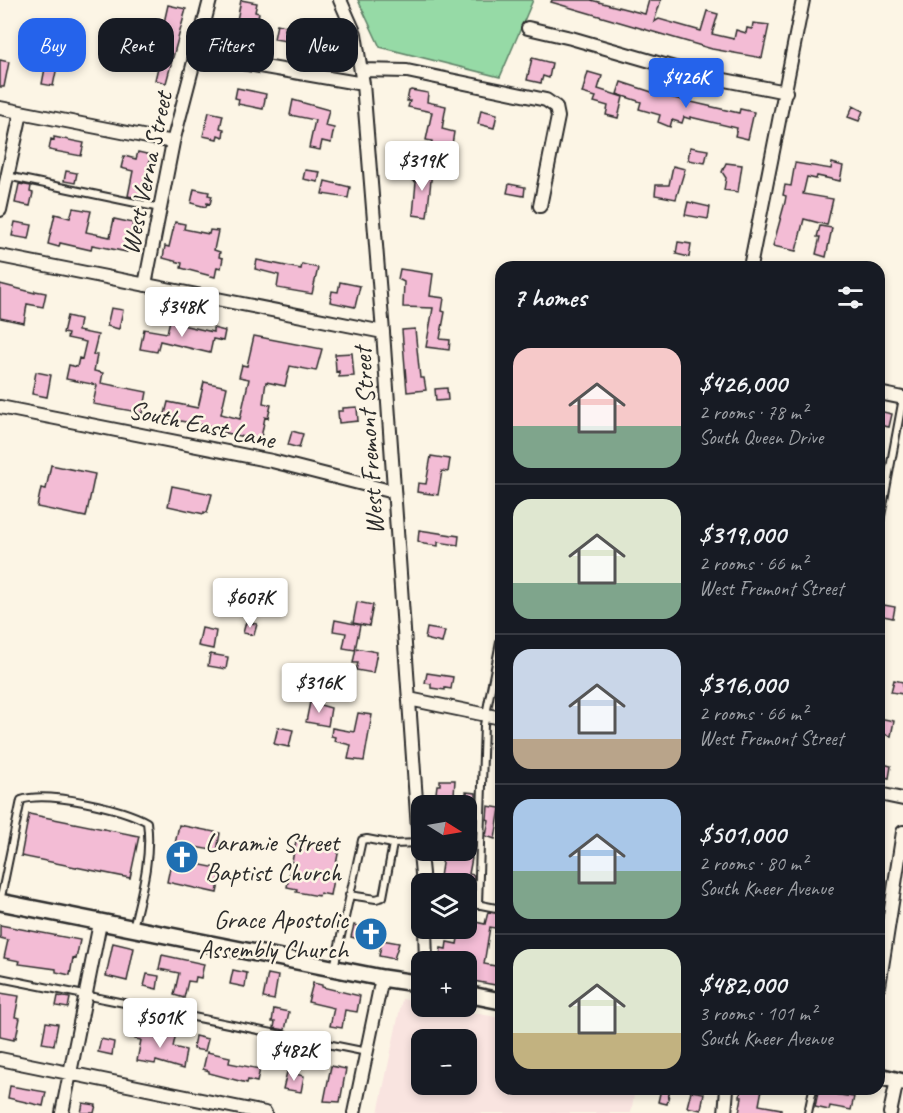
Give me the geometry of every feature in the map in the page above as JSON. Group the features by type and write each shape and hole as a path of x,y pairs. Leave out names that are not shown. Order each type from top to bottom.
{"street":[{"name":"West Verna Street","path":"205,18 210,0"},
{"name":"West Fremont Street","path":"340,0 355,34 363,84 384,332 416,795"},
{"path":"751,261 803,0"},
{"path":"528,28 571,38 674,69 786,92"},
{"path":"274,69 363,84"},
{"path":"361,70 407,71 546,100 556,107 558,117 540,206"},
{"name":"West Verna Street","path":"145,285 173,142 192,72"},
{"path":"0,108 173,142"},
{"path":"0,210 21,113"},
{"path":"0,256 384,332"},
{"path":"885,394 903,398"},
{"name":"South East Lane","path":"0,407 272,461 394,492"},
{"path":"409,699 495,717"},
{"path":"885,795 903,799"},
{"path":"885,948 903,832"},
{"path":"0,902 133,930 411,982"},
{"path":"62,1113 100,923"},
{"path":"354,1113 382,978"},
{"path":"477,996 495,1000"},
{"path":"0,1059 266,1113"},
{"path":"885,1077 900,1081 890,1113"},
{"path":"725,1113 726,1095"}],"lane":[{"path":"7,176 160,208"},
{"path":"885,495 903,398"},
{"path":"495,668 486,715 478,905 495,908"},
{"path":"0,902 21,800 53,799 103,806 135,815 147,822 149,838 144,879 133,930"},
{"path":"333,969 362,840 393,844 411,843"},
{"path":"349,895 376,899 382,897 393,844"},
{"path":"0,978 367,1052"},
{"path":"808,1113 812,1095"}],"shaded area":[{"path":"402,999 411,1000 411,1017 477,1017 477,1013 495,1017 495,1095 634,1095 631,1113 378,1113"}],"green space":[{"path":"358,0 533,0 500,77 380,47"}],"building":[{"path":"241,0 257,3 255,12 259,13 258,18 237,18"},
{"path":"552,0 591,0 645,14 649,0 661,0 654,22 659,19 701,31 707,11 718,14 712,34 734,39 736,30 746,33 747,28 752,29 753,23 769,25 762,58 712,49 551,2"},
{"path":"168,5 186,9 174,53 174,18 165,18"},
{"path":"277,24 286,26 286,41 274,39"},
{"path":"532,58 552,63 549,78 543,76 541,83 527,80"},
{"path":"0,60 9,62 4,87 0,87"},
{"path":"44,72 56,72 53,86 42,84"},
{"path":"157,72 169,72 166,83 155,80"},
{"path":"588,72 602,76 598,89 623,97 618,118 606,115 608,106 594,102 596,97 582,93"},
{"path":"665,78 670,80 665,96 739,113 740,109 754,112 748,139 735,136 737,128 690,117 690,119 684,117 682,123 672,120 670,127 658,122 660,115 639,109 641,102 617,94 621,82 658,94"},
{"path":"237,88 266,94 263,109 238,104 239,99 235,98"},
{"path":"411,90 428,93 427,102 446,106 442,129 454,132 452,145 445,144 441,168 428,166 432,141 426,140 432,112 408,107 410,101 407,101"},
{"path":"293,100 329,110 325,126 334,128 331,143 322,141 320,150 309,148 315,120 290,115"},
{"path":"853,106 863,111 859,121 848,117"},
{"path":"481,110 497,114 494,128 478,124"},
{"path":"209,112 223,115 220,128 224,129 223,137 218,135 217,139 203,136"},
{"path":"54,137 84,143 81,156 49,150 51,139 54,140"},
{"path":"690,147 708,150 705,163 688,160"},
{"path":"138,152 151,155 142,199 128,196 133,171 121,168 124,156 136,159"},
{"path":"726,163 742,165 738,192 724,190 726,178 722,172"},
{"path":"795,163 831,169 832,163 843,166 840,181 817,176 816,179 807,177 803,194 833,199 827,225 804,219 796,251 773,246 785,202 786,196 783,195 785,185 791,186"},
{"path":"673,166 685,169 676,199 655,195 656,185 669,185"},
{"path":"414,169 432,171 427,217 413,215 416,182 412,180"},
{"path":"305,170 320,172 318,182 303,179"},
{"path":"66,171 77,173 75,183 64,181"},
{"path":"325,181 350,187 348,198 322,194"},
{"path":"19,184 31,186 30,192 33,193 30,206 15,203"},
{"path":"509,184 525,187 524,196 507,193"},
{"path":"194,189 209,192 208,195 212,196 210,204 207,203 206,207 191,203"},
{"path":"688,202 710,207 708,219 685,215"},
{"path":"73,208 91,211 86,232 110,237 114,219 133,223 127,252 92,245 91,250 60,243 59,247 48,244 55,214 70,218"},
{"path":"15,222 32,225 29,239 12,236"},
{"path":"175,222 185,224 184,229 209,234 210,230 218,231 214,250 220,252 219,257 223,258 221,268 217,267 215,277 181,268 182,263 163,258 165,246 169,247"},
{"path":"820,226 832,228 826,257 816,254"},
{"path":"678,242 691,244 689,257 676,254"},
{"path":"257,260 301,269 302,264 318,268 312,294 277,288 279,275 255,269"},
{"path":"400,269 433,274 430,296 444,298 442,311 445,312 440,339 450,340 449,350 426,347 433,308 403,307 404,282 398,279"},
{"path":"340,282 360,286 355,307 330,302 332,291 338,292"},
{"path":"0,284 35,293 35,291 46,293 43,307 27,304 24,323 0,318"},
{"path":"111,308 123,310 119,329 107,326"},
{"path":"67,316 80,319 78,331 98,335 93,355 97,355 94,371 103,373 101,383 147,392 143,413 93,404 97,385 66,379 69,365 77,367 79,358 82,359 86,342 67,338 68,334 63,333"},
{"path":"170,320 213,332 213,328 225,331 223,341 213,339 210,353 160,341 157,352 140,349 144,329 167,333"},
{"path":"415,329 420,378 424,378 426,390 407,392 402,330"},
{"path":"254,336 322,349 316,371 290,366 285,386 266,382 263,403 271,405 268,418 265,417 261,438 259,437 258,440 213,430 212,427 164,418 168,402 198,408 204,382 227,387 221,414 240,419 249,379 239,377 242,365 247,366"},
{"path":"352,353 354,376 339,377 339,371 336,372 335,354"},
{"path":"36,372 51,375 47,397 32,394"},
{"path":"447,388 448,400 436,401 435,389"},
{"path":"357,407 358,421 339,423 338,411 343,411 343,408"},
{"path":"885,412 892,414 889,427 885,426"},
{"path":"292,431 303,434 299,448 288,445"},
{"path":"431,456 450,459 448,472 442,471 438,495 417,492 418,483 426,484"},
{"path":"51,465 95,474 86,517 37,507 41,488 46,489"},
{"path":"172,486 212,494 207,513 168,506"},
{"path":"419,530 459,536 458,545 438,542 438,546 424,544 418,541"},
{"path":"357,602 373,605 369,626 353,623"},
{"path":"885,605 895,607 893,618 885,616"},
{"path":"335,620 360,625 355,650 343,648 346,633 333,631"},
{"path":"246,622 257,624 254,635 243,633"},
{"path":"202,628 216,631 213,649 198,646"},
{"path":"427,628 445,631 442,643 425,639"},
{"path":"356,648 377,652 373,673 356,670 358,663 353,663"},
{"path":"210,654 228,657 226,669 208,666"},
{"path":"427,673 453,677 451,689 431,688 431,684 425,683"},
{"path":"894,680 903,682 903,694 891,692"},
{"path":"310,702 331,708 328,726 306,722"},
{"path":"358,713 372,715 364,761 348,759 351,745 334,741 335,737 331,736 332,728 354,732"},
{"path":"885,719 894,721 891,736 885,734"},
{"path":"278,727 293,730 289,747 274,744"},
{"path":"885,764 891,766 889,778 885,777"},
{"path":"440,780 455,780 454,795 436,793 437,785 440,785"},
{"path":"466,792 476,793 476,795 466,795"},
{"path":"488,806 495,807 495,839 486,836 489,820 487,819"},
{"path":"29,814 139,836 130,878 21,856"},
{"name":"Laramie Street Baptist Church","path":"179,825 220,833 217,851 195,847 191,863 222,869 217,893 167,882"},
{"path":"296,841 339,849 330,895 320,893 319,896 296,892 297,889 287,887"},
{"path":"442,861 471,861 469,873 441,873"},
{"path":"488,912 495,913 495,928 490,927 484,964 495,966 495,985 477,982 477,951 441,951 441,948 446,949 447,942 457,944 458,939 477,939 477,922 485,924"},
{"path":"0,925 80,940 70,975 56,972 56,969 19,964 20,961 4,958 8,940 0,938"},
{"path":"354,925 371,929 369,942 351,937"},
{"path":"382,940 399,943 394,959 379,956"},
{"path":"113,943 134,948 127,981 106,976"},
{"path":"162,955 204,964 201,978 196,977 195,982 188,981 184,998 174,995 179,973 159,969"},
{"path":"233,970 247,973 245,987 230,984"},
{"path":"147,974 159,976 157,989 144,986"},
{"path":"268,974 278,976 274,1000 263,998"},
{"path":"313,983 360,996 357,1012 345,1010 342,1028 330,1026 334,1008 308,1002"},
{"path":"0,993 19,996 15,1017 20,1018 14,1040 0,1037"},
{"path":"58,996 70,998 68,1008 56,1006"},
{"path":"274,1009 289,1012 285,1030 274,1028 275,1022 272,1022"},
{"path":"46,1022 58,1024 54,1045 42,1043"},
{"path":"137,1028 165,1034 165,1031 176,1033 173,1047 186,1050 183,1069 156,1061 155,1064 137,1061 141,1040 135,1039"},
{"path":"195,1036 208,1039 205,1051 193,1049"},
{"path":"101,1039 114,1042 112,1055 98,1052"},
{"path":"207,1052 230,1057 229,1063 260,1069 257,1082 248,1080 247,1083 209,1073 203,1069"},
{"path":"331,1066 346,1069 340,1102 324,1101"},
{"path":"287,1072 304,1076 301,1092 283,1089"},
{"path":"10,1086 46,1092 43,1106 8,1098"},
{"path":"660,1095 669,1095 667,1104 658,1102"},
{"path":"690,1095 704,1095 701,1110 687,1107"},
{"path":"740,1095 761,1095 759,1105 781,1109 781,1113 739,1113 742,1097"},
{"path":"817,1095 854,1097 851,1110 830,1106 829,1110 815,1107"},
{"path":"83,1103 96,1105 94,1113 81,1113"}],"place":[{"name":"Laramie Street Baptist Church","path":"182,857"},
{"name":"Grace Apostolic Assembly Church","path":"371,934"}]}
